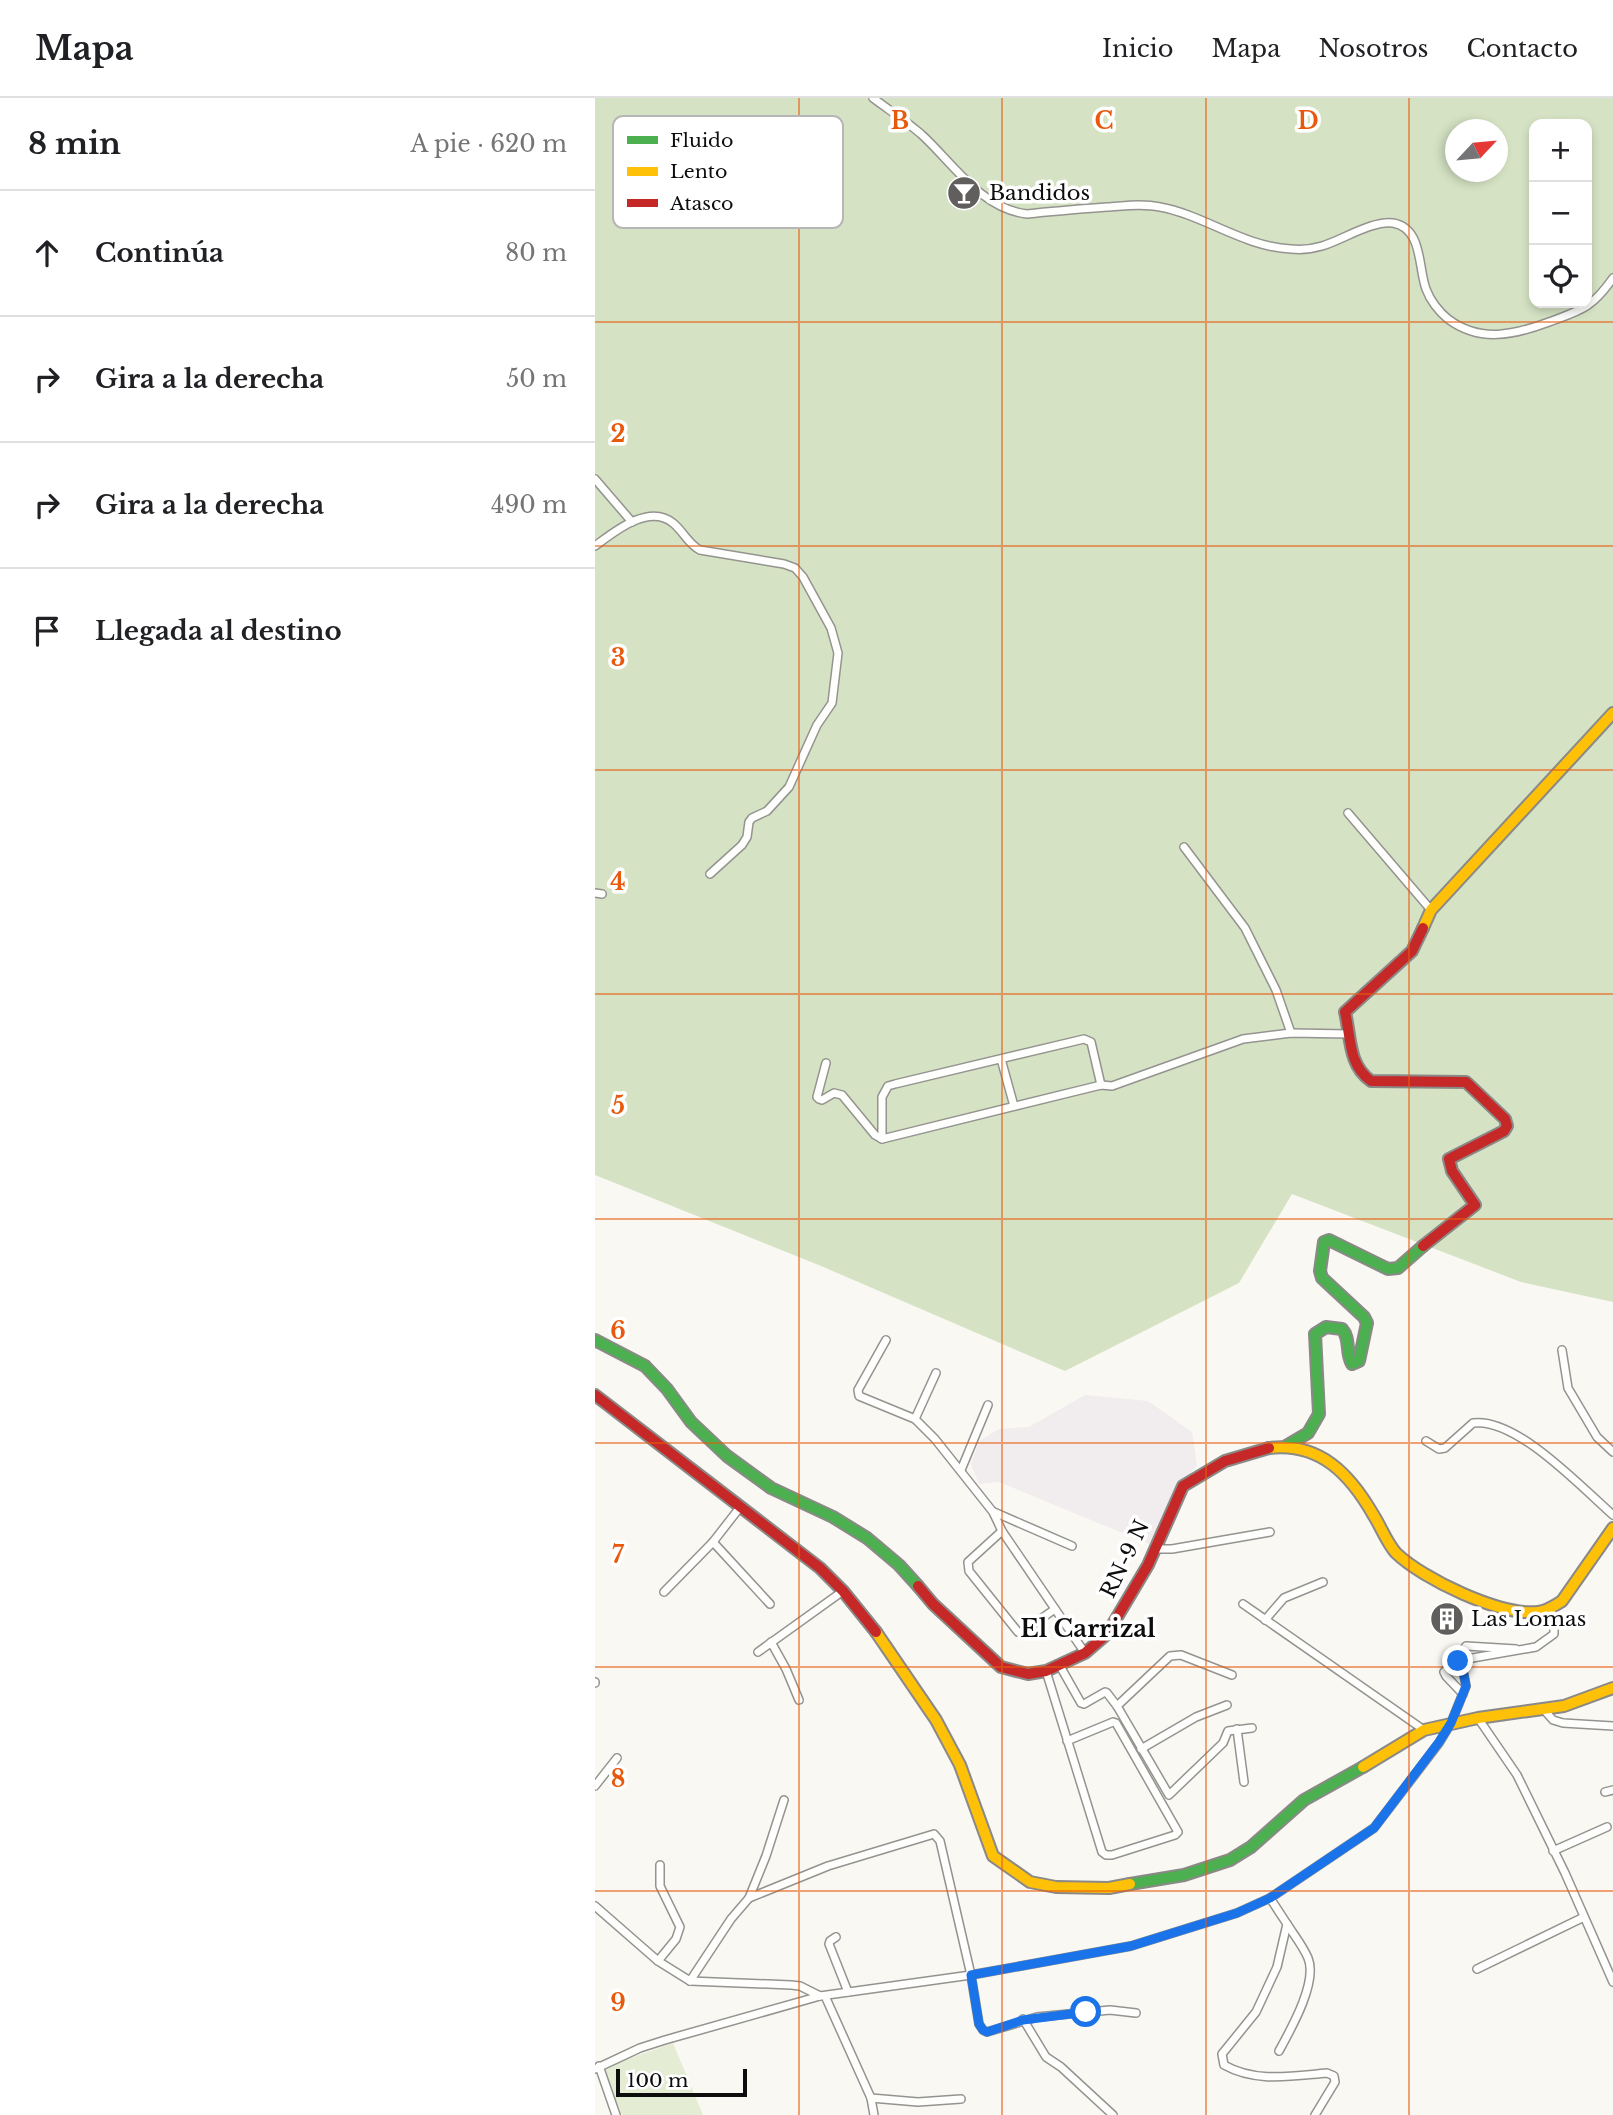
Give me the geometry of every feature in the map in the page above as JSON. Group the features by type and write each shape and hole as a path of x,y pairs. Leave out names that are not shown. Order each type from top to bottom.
{"street":[{"path":"873,98 920,134 984,196 1013,212 1027,214 1141,205 1161,207 1263,245 1288,249 1322,246 1379,224 1390,222 1401,225 1415,241 1426,290 1434,304 1447,318 1465,330 1486,335 1504,335 1572,314 1595,299 1613,278"},
{"path":"595,479 632,522"},
{"path":"595,546 632,522 651,517 665,518 673,523 692,546 700,550 795,568 803,577 831,628 838,653 832,703 817,725 789,788 767,811 752,818 742,845 710,874"},
{"path":"1286,1446 1308,1433 1319,1414 1315,1334 1326,1327 1342,1329 1347,1335 1347,1356 1352,1364 1359,1361 1367,1329 1364,1317 1322,1278 1320,1271 1324,1242 1329,1240 1388,1269 1398,1268 1475,1205 1473,1198 1449,1167 1449,1159 1504,1131 1507,1126 1505,1119 1466,1082 1371,1081 1361,1076 1355,1066 1345,1013 1412,951 1431,910 1613,713"},
{"path":"1348,813 1431,910"},
{"path":"1184,848 1245,928 1276,990 1291,1033"},
{"path":"826,1063 818,1099 822,1100 834,1093 842,1095 875,1135 882,1139 1101,1085 1112,1086 1243,1040 1291,1033 1349,1034"},
{"path":"882,1139 882,1097 888,1086 1088,1039 1101,1085"},
{"path":"1001,1059 1014,1106"},
{"name":"RN-9 N","path":"595,1340 645,1366 667,1389 691,1422 727,1456 771,1488 833,1517 867,1538 899,1565 933,1604 1001,1667 1028,1674 1046,1671 1085,1653 1116,1621 1148,1565 1183,1486 1226,1461 1262,1449 1286,1446 1326,1458 1351,1481 1394,1551 1423,1575 1470,1597 1509,1608 1537,1612 1550,1609"},
{"path":"886,1340 858,1390 859,1396 915,1419 935,1439 993,1512 1002,1531 1085,1653"},
{"path":"1562,1350 1569,1388 1597,1437 1613,1452"},
{"path":"915,1419 936,1373"},
{"path":"595,1395 801,1552 843,1591 888,1646 936,1720 960,1765 993,1856 1030,1882 1056,1887 1109,1888 1184,1875 1230,1860 1251,1847 1320,1789 1384,1756 1424,1730 1478,1718 1545,1711 1613,1688"},
{"path":"961,1470 988,1405"},
{"path":"1426,1441 1439,1449 1445,1448 1473,1423 1491,1423 1532,1442 1613,1515"},
{"path":"664,1592 713,1542 741,1506"},
{"path":"993,1512 1072,1546"},
{"path":"1463,1694 1444,1672 1454,1662 1461,1660 1536,1647 1554,1634 1554,1618 1550,1609 1562,1601 1613,1528"},
{"path":"1002,1531 968,1562 969,1571 1018,1632 1022,1632 1055,1609"},
{"path":"1154,1549 1172,1549 1270,1532"},
{"path":"713,1542 770,1604"},
{"path":"1265,1620 1284,1598 1323,1582"},
{"path":"758,1652 843,1591"},
{"path":"1244,1604 1424,1730"},
{"path":"771,1642 799,1700"},
{"path":"616,2115 597,2068 664,2040 823,1996 971,1975 1131,1946 1237,1913 1270,1898 1374,1828 1451,1723 1466,1680 1461,1660 1466,1646 1515,1649"},
{"path":"1117,1706 1170,1656 1181,1655 1232,1675"},
{"path":"1060,1666 1081,1703 1105,1692 1117,1706 1169,1795 1223,1743 1228,1731 1252,1728"},
{"path":"1046,1671 1067,1741 1102,1852 1106,1856 1178,1832 1116,1723 1067,1741"},
{"path":"1141,1749 1196,1717 1227,1705"},
{"path":"1545,1711 1553,1720 1563,1723 1613,1726"},
{"path":"1478,1718 1517,1774 1613,1982"},
{"path":"1237,1729 1244,1782"},
{"path":"595,1786 617,1758"},
{"path":"690,1980 731,1919 749,1898 784,1800"},
{"path":"1553,1850 1607,1827"},
{"path":"749,1898 828,1866 935,1834 940,1841 971,1975 979,2024 983,2030 995,2030 1023,2020 1110,2010 1136,2013"},
{"path":"658,1962 676,1939 680,1927 660,1886 660,1865"},
{"path":"1270,1898 1308,1958 1311,1976 1279,2051"},
{"path":"595,1906 658,1962 690,1980 800,1986 823,1996 871,2098 874,2115"},
{"path":"1476,1969 1584,1917"},
{"path":"1287,1924 1277,1967 1256,2012 1222,2054 1224,2065 1239,2074 1275,2078 1327,2073 1334,2076 1335,2082 1315,2115"},
{"path":"836,1937 829,1941 829,1944 848,1992"},
{"path":"1023,2020 1046,2057 1061,2067 1113,2115"},
{"path":"871,2098 918,2102 961,2099"}],"shaded area":[{"path":"1085,1395 1148,1401 1192,1432 1197,1466 1183,1481 1149,1544 999,1482 979,1484 971,1464 979,1441 999,1429 1029,1427"}],"green space":[{"path":"595,98 1613,98 1613,1302 1521,1282 1292,1194 1239,1283 1065,1371 821,1266 595,1175"},
{"path":"673,2043 703,2115 622,2115 603,2068"}],"traffic: fast":[{"path":"1286,1446 1308,1433 1319,1414 1315,1334 1326,1327 1342,1329 1352,1364 1359,1361 1367,1323 1364,1317 1322,1278 1320,1271 1324,1242 1329,1240 1388,1269 1398,1268 1423,1246"},
{"path":"595,1340 645,1366 667,1389 691,1422 727,1456 771,1488 833,1517 867,1538 899,1565 918,1586"},
{"path":"1130,1884 1184,1875 1230,1860 1251,1847 1304,1800 1363,1767"}],"traffic: slow":[{"path":"1423,928 1431,910 1613,713"},
{"path":"1269,1448 1304,1450 1332,1464 1355,1487 1396,1553 1424,1574 1443,1584 1483,1602 1504,1608 1538,1612 1562,1601 1613,1528"},
{"path":"876,1632 936,1720 960,1765 993,1856 1030,1882 1056,1887 1109,1888 1130,1884"},
{"path":"1363,1767 1424,1730 1478,1718 1564,1706 1613,1688"}],"traffic: jam":[{"path":"1423,928 1412,951 1345,1012 1354,1059 1371,1081 1466,1082 1505,1119 1507,1126 1504,1131 1449,1159 1452,1171 1475,1205 1423,1246"},
{"path":"595,1395 820,1568 843,1591 876,1632"},
{"path":"918,1586 933,1604 1001,1667 1028,1674 1046,1671 1085,1653 1107,1634 1148,1565 1183,1486 1225,1461 1269,1448"}],"place":[{"name":"Bandidos","path":"964,193"},
{"name":"Las Lomas","path":"1447,1619"}],"district":[{"name":"El Carrizal","path":"1088,1629"}],"route":[{"path":"1086,2012 1037,2017 987,2032 979,2024 971,1975 1131,1946 1237,1913 1270,1898 1374,1828 1451,1723 1466,1686 1461,1660 1458,1661"}]}
